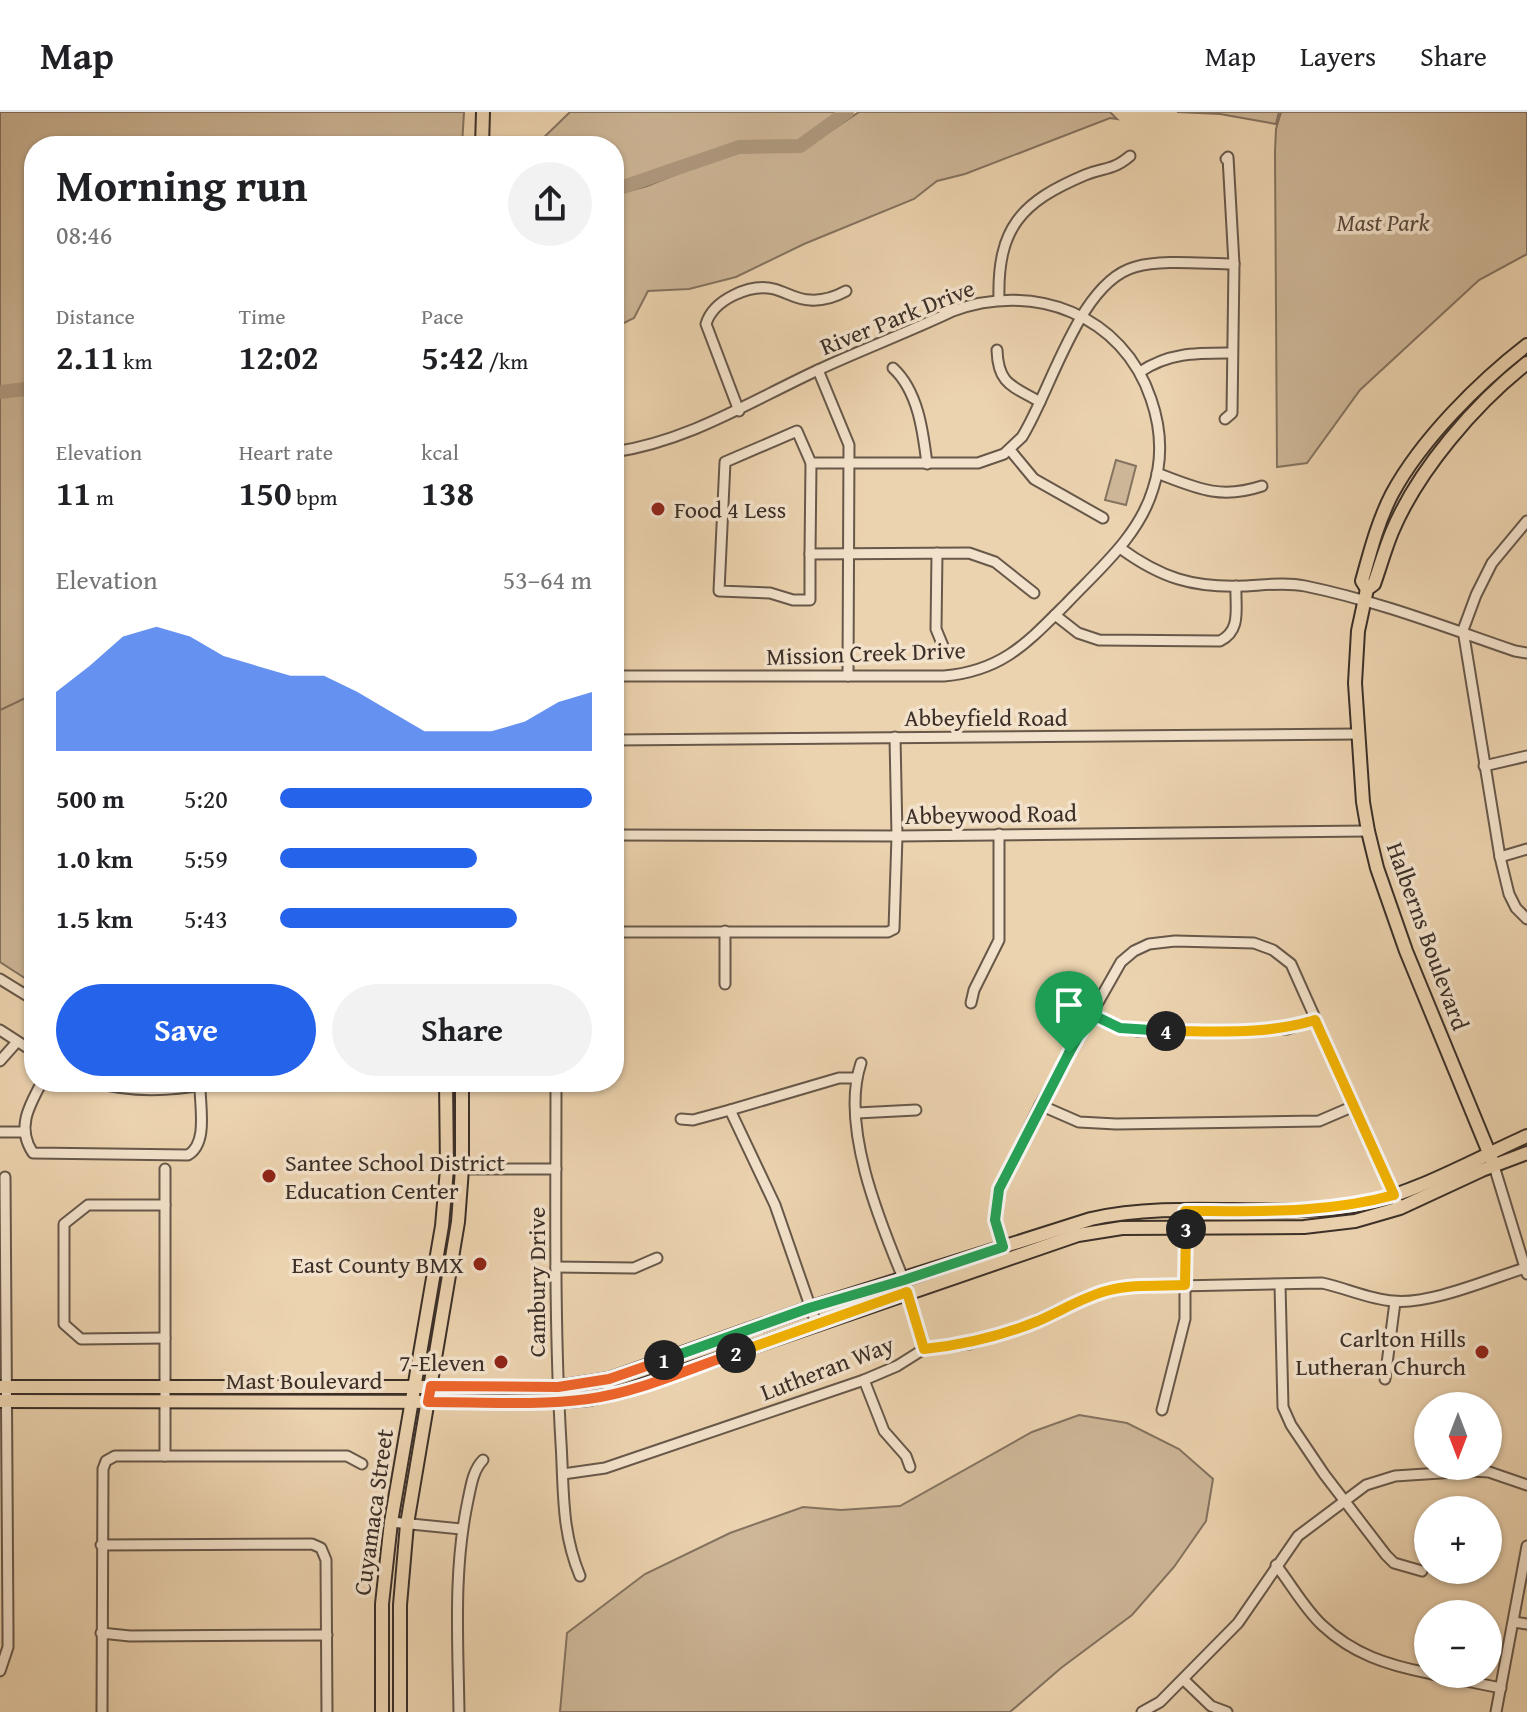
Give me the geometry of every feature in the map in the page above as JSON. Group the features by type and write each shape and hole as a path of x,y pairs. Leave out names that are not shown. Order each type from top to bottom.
{"main road":[{"path":"482,136 483,112"},
{"name":"Halberns Boulevard","path":"1494,1166 1406,951 1377,868 1368,831 1355,671 1365,594 1362,581 1364,571 1392,494 1425,446 1471,394 1491,372 1527,345"},
{"path":"1365,594 1374,584 1392,531 1417,484 1494,391 1527,363"},
{"name":"Cuyamaca Street","path":"382,1712 382,1604 391,1522 442,1226 447,1169 446,1092"},
{"name":"Cuyamaca Street","path":"400,1712 400,1605 407,1524 458,1222 462,1092"},
{"name":"Mast Boulevard","path":"4,1401 412,1403 590,1399 625,1391 817,1326 906,1286 1102,1217 1185,1211 1323,1209 1356,1205 1394,1195 1527,1136"},
{"name":"Mast Boulevard","path":"1004,1253 1122,1228 1330,1225 1400,1208 1527,1153"},
{"name":"Mast Boulevard","path":"4,1387 558,1387 609,1379 809,1308 906,1286"}],"street":[{"path":"999,300 998,276 1002,251 1019,215 1046,194 1088,174 1117,167 1130,156"},
{"path":"1225,419 1232,413 1234,264 1228,157 1226,159"},
{"path":"811,463 985,462 1010,450 1022,437 1082,316 1108,281 1134,267 1149,264 1234,264"},
{"path":"739,411 706,324 714,307 755,288 773,289 806,301 825,300 846,291"},
{"name":"River Park Drive","path":"624,450 671,438 739,411 818,370 953,311 999,300 1046,303 1082,316 1119,344 1140,372 1157,418 1160,451 1150,498 1136,526 1120,548"},
{"path":"997,350 997,367 1001,377 1040,402"},
{"path":"1140,372 1186,353 1232,353"},
{"path":"893,368 902,376 922,422 927,464"},
{"path":"818,370 849,445 848,676"},
{"path":"797,431 811,463 810,554 810,600 793,600 770,593 719,591 725,462 797,431"},
{"path":"1010,450 1034,479 1103,518"},
{"path":"1157,473 1214,492 1242,493 1262,486"},
{"path":"1526,523 1492,563 1463,630 1500,857 1509,894 1516,908 1527,919"},
{"path":"1120,548 1144,565 1172,578 1202,585 1301,585 1365,594 1527,653"},
{"name":"Mission Creek Drive","path":"624,676 944,676 980,669 1026,645 1120,548"},
{"path":"937,553 936,629 943,646"},
{"path":"810,554 982,555 1034,593"},
{"path":"1055,615 1078,633 1099,640 1220,641 1229,637 1235,628 1236,586"},
{"name":"Abbeyfield Road","path":"624,740 1358,734"},
{"path":"624,932 888,932 894,929 897,836 895,737"},
{"path":"1484,766 1527,756"},
{"name":"Abbeywood Road","path":"624,835 897,836 1368,831"},
{"path":"971,1003 974,990 999,940 999,834"},
{"path":"1500,857 1527,849"},
{"path":"725,931 725,984"},
{"path":"1004,1253 995,1220 999,1189 1040,1105 1121,962 1134,951 1159,942 1254,943 1281,955 1295,970 1400,1208"},
{"path":"0,979 24,994"},
{"path":"1091,1014 1120,1028 1138,1031 1287,1029 1315,1020"},
{"path":"0,1030 24,1047"},
{"path":"0,1061 16,1043"},
{"path":"861,1063 856,1078 863,1166 906,1286 924,1349"},
{"path":"681,1119 693,1120 839,1078 856,1078"},
{"path":"37,1092 27,1110 24,1132 33,1153 188,1155 196,1150 200,1141 200,1092"},
{"name":"Cambury Drive","path":"556,1092 558,1402 565,1529 580,1576"},
{"path":"1040,1105 1079,1122 1116,1124 1319,1121 1354,1106"},
{"path":"730,1110 775,1205 817,1326"},
{"path":"857,1113 916,1110"},
{"path":"0,1132 24,1132"},
{"name":"Halberns Boulevard","path":"1494,1166 1526,1271"},
{"path":"165,1169 165,1456"},
{"path":"447,1169 556,1169"},
{"path":"0,1671 6,1655 8,1631 2,1209 5,1177"},
{"path":"165,1205 88,1205 64,1224 64,1324 81,1339 165,1338"},
{"path":"1162,1410 1185,1319 1185,1211"},
{"path":"556,1267 634,1268 657,1258"},
{"name":"Lutheran Way","path":"563,1474 596,1471 864,1380 897,1366 924,1349 969,1344 1033,1322 1108,1290 1185,1285 1322,1283 1344,1287 1367,1297 1410,1302 1526,1271"},
{"path":"1280,1285 1283,1407 1291,1425 1394,1563 1414,1569"},
{"path":"1385,1379 1395,1302"},
{"path":"864,1380 884,1431 906,1456 910,1467"},
{"path":"102,1712 101,1545 103,1469 106,1461 115,1456 347,1456 362,1464"},
{"path":"459,1712 458,1557 461,1529 476,1467 483,1460"},
{"path":"1142,1712 1160,1702 1184,1680 1238,1623 1298,1536 1345,1499 1380,1478 1482,1472 1527,1485"},
{"path":"391,1522 461,1529"},
{"path":"101,1545 312,1544 321,1548 326,1556 327,1712"},
{"path":"1502,1683 1527,1546"},
{"path":"1276,1565 1321,1624 1363,1654 1386,1665 1414,1671"},
{"path":"1514,1622 1527,1624"},
{"path":"101,1633 130,1636 327,1635"},
{"path":"1184,1680 1211,1706 1227,1712"},
{"path":"1496,1712 1501,1688"}],"green space":[{"path":"0,112 464,112 463,136 24,136 24,978 0,962"},
{"path":"570,112 839,112 796,144 739,145 624,182 624,136 545,136"},
{"path":"859,112 1110,112 1117,119 1110,118 965,174 937,181 914,199 804,244 736,277 689,289 648,291 634,318 624,323 624,192 737,150 804,149"},
{"path":"1177,112 1279,112 1276,124 1220,114"},
{"name":"Mast Park","path":"1281,112 1527,112 1527,254 1479,280 1360,390 1307,463 1277,467 1275,152 1276,129"},
{"path":"1116,460 1136,466 1126,505 1105,500"},
{"path":"1079,1415 1127,1423 1179,1449 1213,1479 1206,1521 1174,1567 1132,1615 1061,1668 1010,1712 560,1712 567,1633 645,1574 730,1533 803,1507 841,1510 900,1506 1032,1432"}],"waterway":[{"path":"624,187 739,147 800,146 847,112"},
{"path":"0,392 24,389"},
{"path":"0,710 24,699"}],"place":[{"name":"Food 4 Less","path":"658,509"},
{"name":"Santee School District Education Center","path":"269,1176"},
{"name":"East County BMX","path":"480,1264"},
{"name":"Carlton Hills Lutheran Church","path":"1482,1352"},
{"name":"7-Eleven","path":"501,1362"}],"route":[{"path":"1091,1014 1120,1028 1138,1031 1287,1029 1315,1020 1394,1195 1356,1205 1323,1209 1185,1211 1185,1285 1108,1290 1033,1322 969,1344 924,1349 907,1292 625,1391 558,1402 428,1402 431,1386 558,1387 609,1379 809,1308 1003,1247 995,1220 999,1189 1069,1053 1091,1014"}]}
